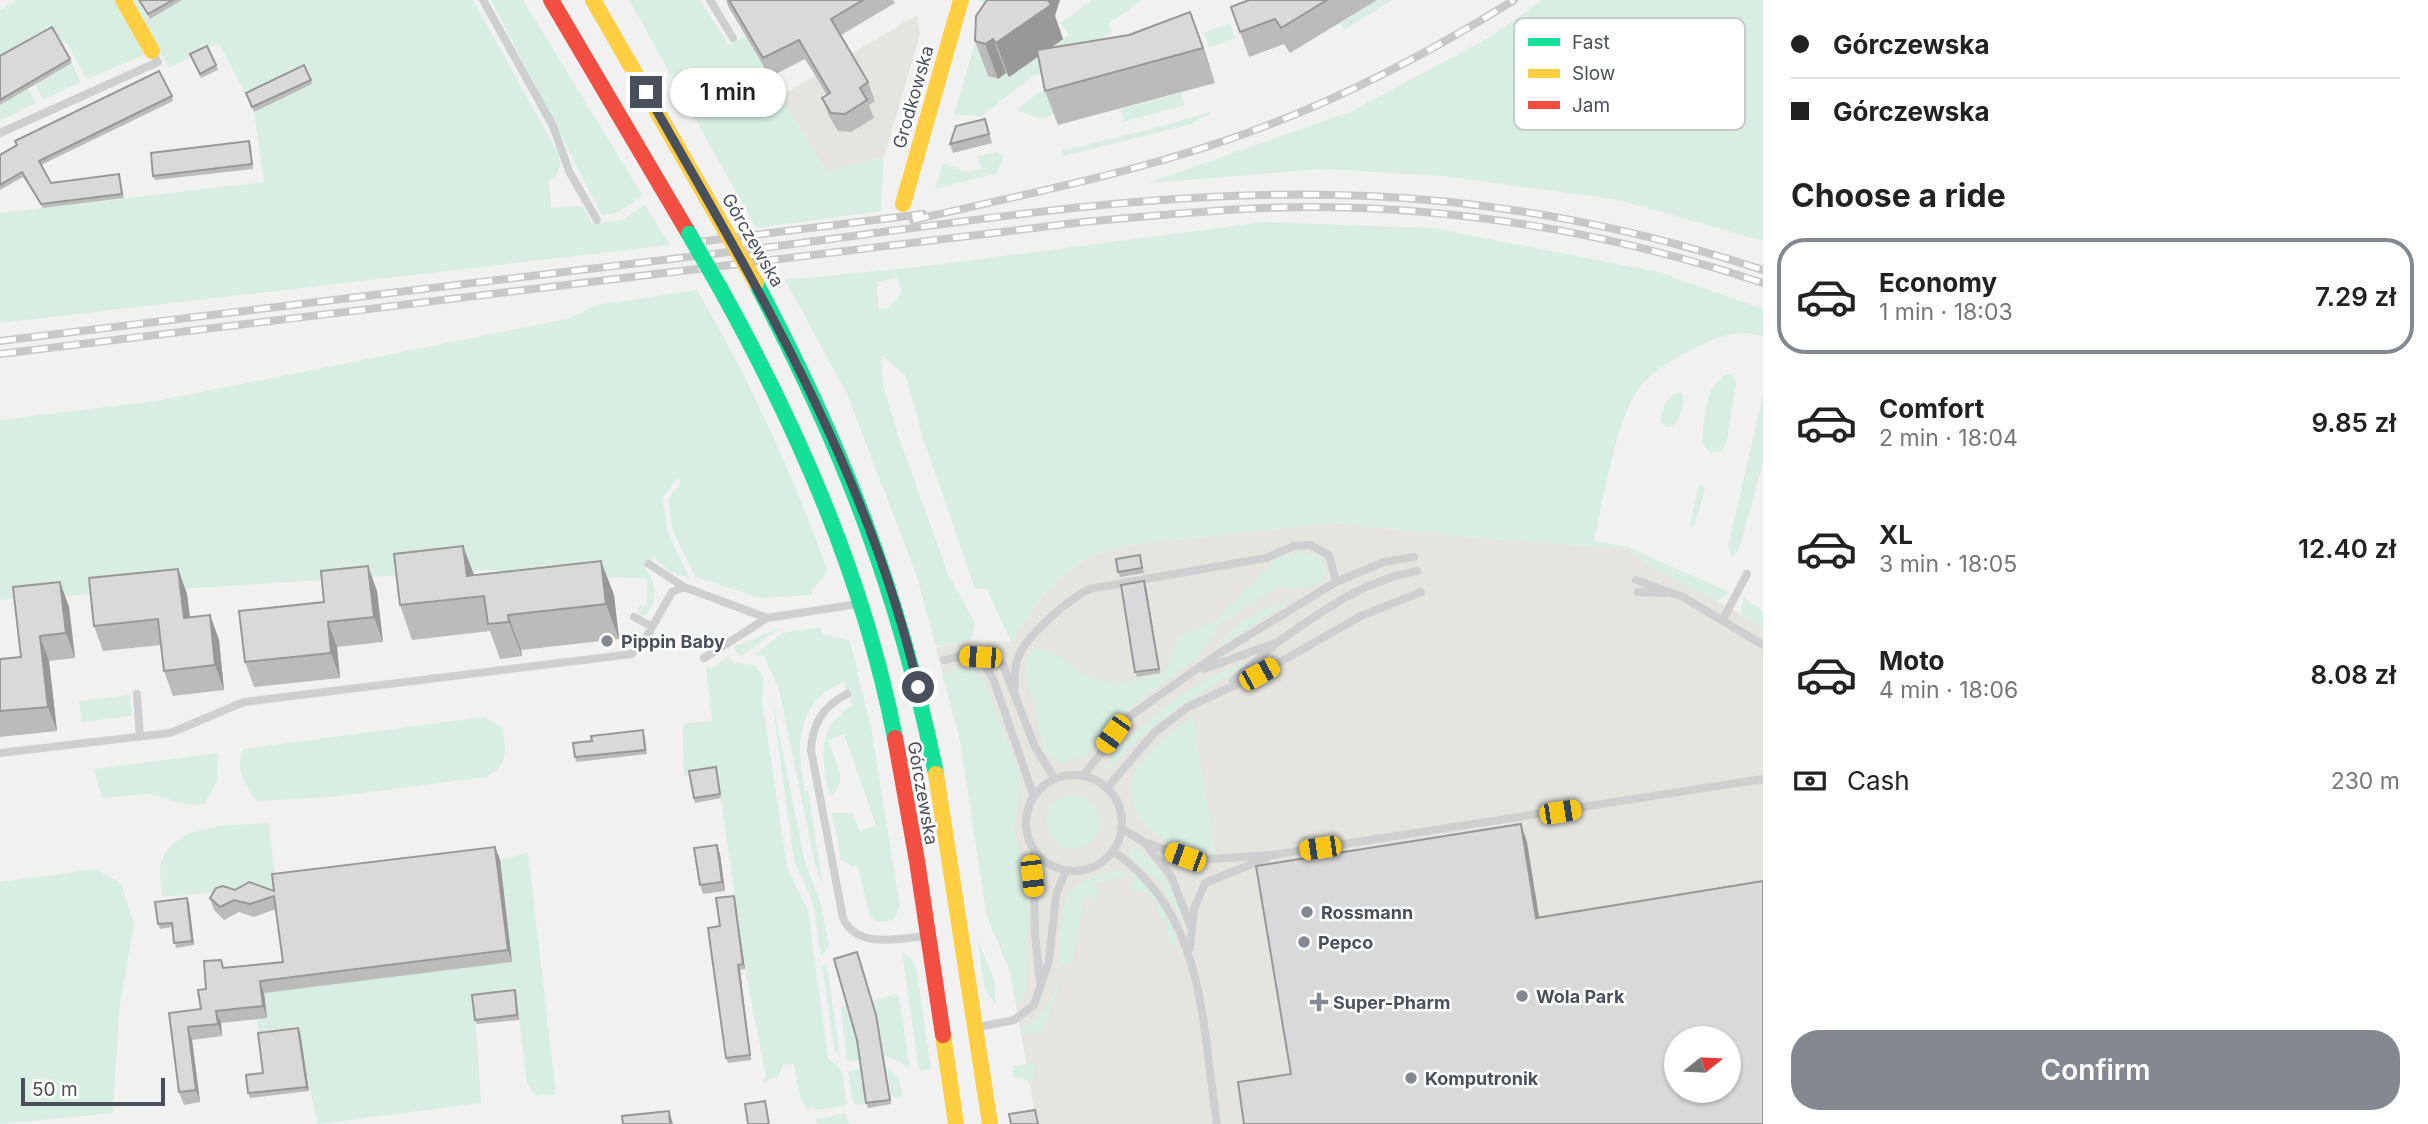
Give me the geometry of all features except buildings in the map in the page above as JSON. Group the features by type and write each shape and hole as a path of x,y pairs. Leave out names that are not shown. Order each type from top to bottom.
{"main road":[{"path":"123,0 152,51"},
{"name":"Górczewska","path":"551,0 773,383 802,448 861,604 894,740 956,1124"},
{"name":"Górczewska","path":"593,0 756,283 839,452 890,588 912,663 933,757 990,1124"},
{"name":"Grodkowska","path":"903,204 961,0"}],"lane":[{"path":"483,0 553,126 569,171 597,220"},
{"path":"710,0 733,38"},
{"path":"0,133 158,62 152,51"},
{"path":"1014,694 1017,659 1023,648 1069,601 1089,589 1266,558 1282,549 1310,545 1329,555 1336,582"},
{"path":"1083,776 1130,716 1199,671 1218,654 1336,582 1384,562 1414,556"},
{"path":"649,564 684,586 767,618"},
{"path":"1222,689 1278,642 1355,590 1378,580 1417,571"},
{"path":"1723,620 1747,574"},
{"path":"1636,580 1676,593 1763,645"},
{"path":"0,753 170,733 244,702 632,654 672,592 684,586"},
{"path":"1107,788 1167,722 1222,689 1259,674 1361,616 1421,592"},
{"path":"1637,592 1676,593"},
{"path":"704,658 767,618 861,604"},
{"path":"634,617 652,626"},
{"path":"1199,671 1278,642"},
{"path":"944,660 961,656 980,657 995,659 1003,665 1035,747 1055,779"},
{"path":"980,657 995,681 1034,797"},
{"path":"137,694 140,737"},
{"path":"848,694 835,700 819,717 814,728 811,750 844,918 856,933 871,939 927,936"},
{"path":"1034,849 1054,866 1066,870 1093,867 1113,851 1121,828 1116,800 1107,788 1083,776 1055,779 1034,797 1026,823 1034,849 1035,934 1040,985"},
{"path":"1121,828 1143,842 1196,860 1273,855 1763,779"},
{"path":"1143,842 1171,876 1191,928"},
{"path":"1113,851 1155,886 1190,951"},
{"path":"1217,1124 1190,951 1191,928 1198,895 1205,883 1273,855"},
{"path":"976,1027 1022,1017 1034,1005 1049,961 1056,895 1066,870"}],"shaded area":[{"path":"917,15 920,34 884,157 826,172 781,96"},
{"path":"1334,523 1468,537 1628,549 1660,573 1696,589 1763,628 1763,1124 1037,1124 1010,971 987,917 960,740 936,648 971,640 1011,642 1044,594 1063,574 1092,555 1129,545"}],"green space":[{"path":"17,0 117,0 144,55 87,79 66,42 0,57 0,10"},
{"path":"128,0 137,0 149,19 182,0 473,0 559,155 560,166 555,178 548,179 551,208 582,206 592,224 622,220 645,205 670,245 0,323 0,213 264,182 254,112 312,84 247,97 219,43 169,68"},
{"path":"491,0 523,0 643,196 616,213 602,215"},
{"path":"629,0 700,0 729,45 746,36 826,172 884,157 881,211 756,228"},
{"path":"981,0 1005,0 986,75 997,79 1006,73 1009,77 1069,35 1061,23 1092,0 1142,0 1108,24 1112,31 1101,39 1108,50 1199,35 1203,46 1142,69 1034,75 982,116 957,115 954,114 986,7"},
{"path":"1376,0 1393,0 1344,30 1340,24 1330,30"},
{"path":"1542,0 1763,0 1763,241 1620,200 1444,176 1324,169 1148,183 1352,111 1490,37 1514,20 1514,130 1745,130 1745,18 1517,18"},
{"path":"1230,23 1235,38 1209,48 1204,33"},
{"path":"72,63 81,82 43,100 35,85"},
{"path":"28,89 37,103 0,121 0,105"},
{"path":"1050,90 1054,114 1041,119 1016,110 1039,92"},
{"path":"1181,93 1184,105 1124,122 1121,109"},
{"path":"1213,111 1191,124 1063,156 1062,151"},
{"path":"997,152 1004,155 997,173 935,189 943,163 967,172 981,168 977,156"},
{"path":"1264,222 1433,228 1658,272 1763,309 1763,336 1746,333 1713,340 1666,364 1640,387 1617,439 1594,541 1628,547 1729,592 1718,601 1660,573 1628,549 1468,537 1334,523 1129,545 1092,555 1067,571 1044,594 1011,642 987,589 975,589 921,432 906,376 881,355 883,385 899,438 948,574 975,623 971,640 936,647 916,574 847,394 785,280 927,266","holes":["897,278 902,292 888,308 878,309 877,282"]},
{"path":"697,290 735,358 769,428 828,571 812,590 812,595 761,598 695,577 673,531 668,499 680,484 679,477 662,498 668,532 691,582 687,577 670,572 654,557 645,568 654,586 654,599 645,616 639,614 638,606 647,605 647,579 486,570 0,600 0,420 156,401 568,319 596,305"},
{"path":"1727,374 1734,376 1736,382 1727,441 1721,451 1710,453 1702,443 1707,404 1713,386"},
{"path":"1676,393 1682,393 1682,410 1674,426 1666,427 1660,421 1665,403"},
{"path":"1763,395 1763,463 1739,550 1732,557 1728,547"},
{"path":"1702,484 1705,490 1694,526 1690,527 1698,487"},
{"path":"1298,552 1314,554 1324,562 1327,573 1321,582 1305,587 1279,587 1219,624 1197,658 1133,705 1086,755 1065,763 1056,761 1043,751 1036,711 1024,673 1029,653 1038,650 1056,654 1101,681 1123,682 1161,674 1169,664 1178,636 1214,621 1276,559"},
{"path":"1744,598 1763,611 1763,628 1740,614"},
{"path":"1288,600 1288,603 1221,645 1241,623"},
{"path":"782,627 743,655 738,654 733,647"},
{"path":"820,627 822,634 850,641 871,727 900,907 895,918 889,921 870,917 858,866 852,866 841,859 832,813 852,813 860,831 876,825 844,734 828,740 840,778 836,791 829,796 824,746 832,724 852,706 844,682 828,690 816,701 808,713 800,742 802,774 805,791 808,791 823,885 815,864 779,690 764,656 754,655 782,633"},
{"path":"728,656 733,663 754,665 764,678 762,700 787,867 808,911 828,1058 842,1071 847,1104 844,1106 818,1110 812,1107 807,1110 799,1094 794,1064 783,1065 779,1076 763,1082 766,1076 745,969 717,772 684,776 683,728 685,723 712,721 706,669 708,666 711,670"},
{"path":"1243,662 1245,666 1156,725 1109,770 1104,766 1136,732 1167,705 1201,683"},
{"path":"960,668 971,668 984,680 1021,777 1014,830 1025,870 1029,910 1026,992 1017,1006 1008,964 987,917 960,740 942,675"},
{"path":"771,692 805,862 821,904 829,946 821,957 813,903 794,861"},
{"path":"130,695 132,716 82,722 79,701"},
{"path":"1193,716 1216,854 1185,848 1155,834 1135,810 1131,795 1133,777 1142,761 1158,744"},
{"path":"484,717 503,728 505,751 499,767 486,777 331,797 257,801 240,770 243,749"},
{"path":"218,753 217,782 204,804 189,805 150,794 102,798 94,769"},
{"path":"1078,795 1088,799 1096,807 1100,822 1096,837 1088,845 1068,849 1058,845 1050,837 1046,817 1050,807 1058,799"},
{"path":"269,823 276,887 162,897 162,860 170,847 181,838 208,828"},
{"path":"1133,846 1152,862 1166,880 1184,924 1160,882 1128,855"},
{"path":"528,853 556,1094 536,1096 527,1083 516,995 474,1000 481,1103 318,1124 303,1059 259,1037 256,1015 262,977 512,962 500,860"},
{"path":"96,869 121,883 134,924 119,1010 113,1113 0,1124 0,882"},
{"path":"1117,870 1140,879 1149,888 1164,910 1178,945 1171,947 1166,919 1160,919 1156,903 1150,895 1134,892 1131,876 1096,883 1098,899 1084,897 1072,965 1061,964 1057,993 1042,1033 1021,1034 1020,1029 1040,1014 1052,996 1058,977 1064,903 1073,889 1082,882"},
{"path":"977,938 994,980 996,1005 985,990"},
{"path":"902,952 912,959 916,967 931,1069 919,1071"},
{"path":"827,965 840,1058 834,1048 822,966"},
{"path":"896,994 899,996 910,1070 898,1060 885,1057 872,1001"},
{"path":"841,1006 848,1006 861,1060 847,1061"},
{"path":"1036,1062 1032,1082 1013,1077 1012,1066"},
{"path":"887,1067 898,1077 903,1098 891,1097"},
{"path":"861,1069 866,1103 856,1105 853,1103 848,1071"},
{"path":"845,1113 850,1124 818,1124 815,1120"}],"railway":[{"path":"913,220 1133,168 1263,127 1392,70 1514,0"},
{"path":"0,341 978,219 1135,202 1213,197 1291,194 1369,196 1469,204 1568,219 1666,242 1763,270"},
{"path":"0,354 1083,222 1258,208 1373,209 1542,227 1654,251 1763,283"},
{"path":"690,243 923,214"}],"traffic: fast":[{"path":"689,234 720,288"},
{"path":"756,283 816,403 865,522 904,644 936,774"},
{"path":"720,288 776,396 826,507 866,621 895,738"}],"traffic: slow":[{"path":"123,0 152,51"},
{"path":"593,0 725,230"},
{"path":"903,204 961,0"},
{"path":"725,230 756,283"},
{"path":"936,774 990,1124"},
{"path":"943,1035 956,1124"}],"traffic: jam":[{"path":"551,0 689,234"},
{"path":"895,738 943,1035"}],"place":[{"name":"Pippin Baby","path":"607,641"},
{"name":"Rossmann","path":"1307,912"},
{"name":"Pepco","path":"1304,942"},
{"name":"Wola Park","path":"1522,996"},
{"name":"Super-Pharm","path":"1319,1002"},
{"name":"Komputronik","path":"1411,1078"}],"route":[{"path":"646,92 756,283 804,374 868,522 918,687"}]}
